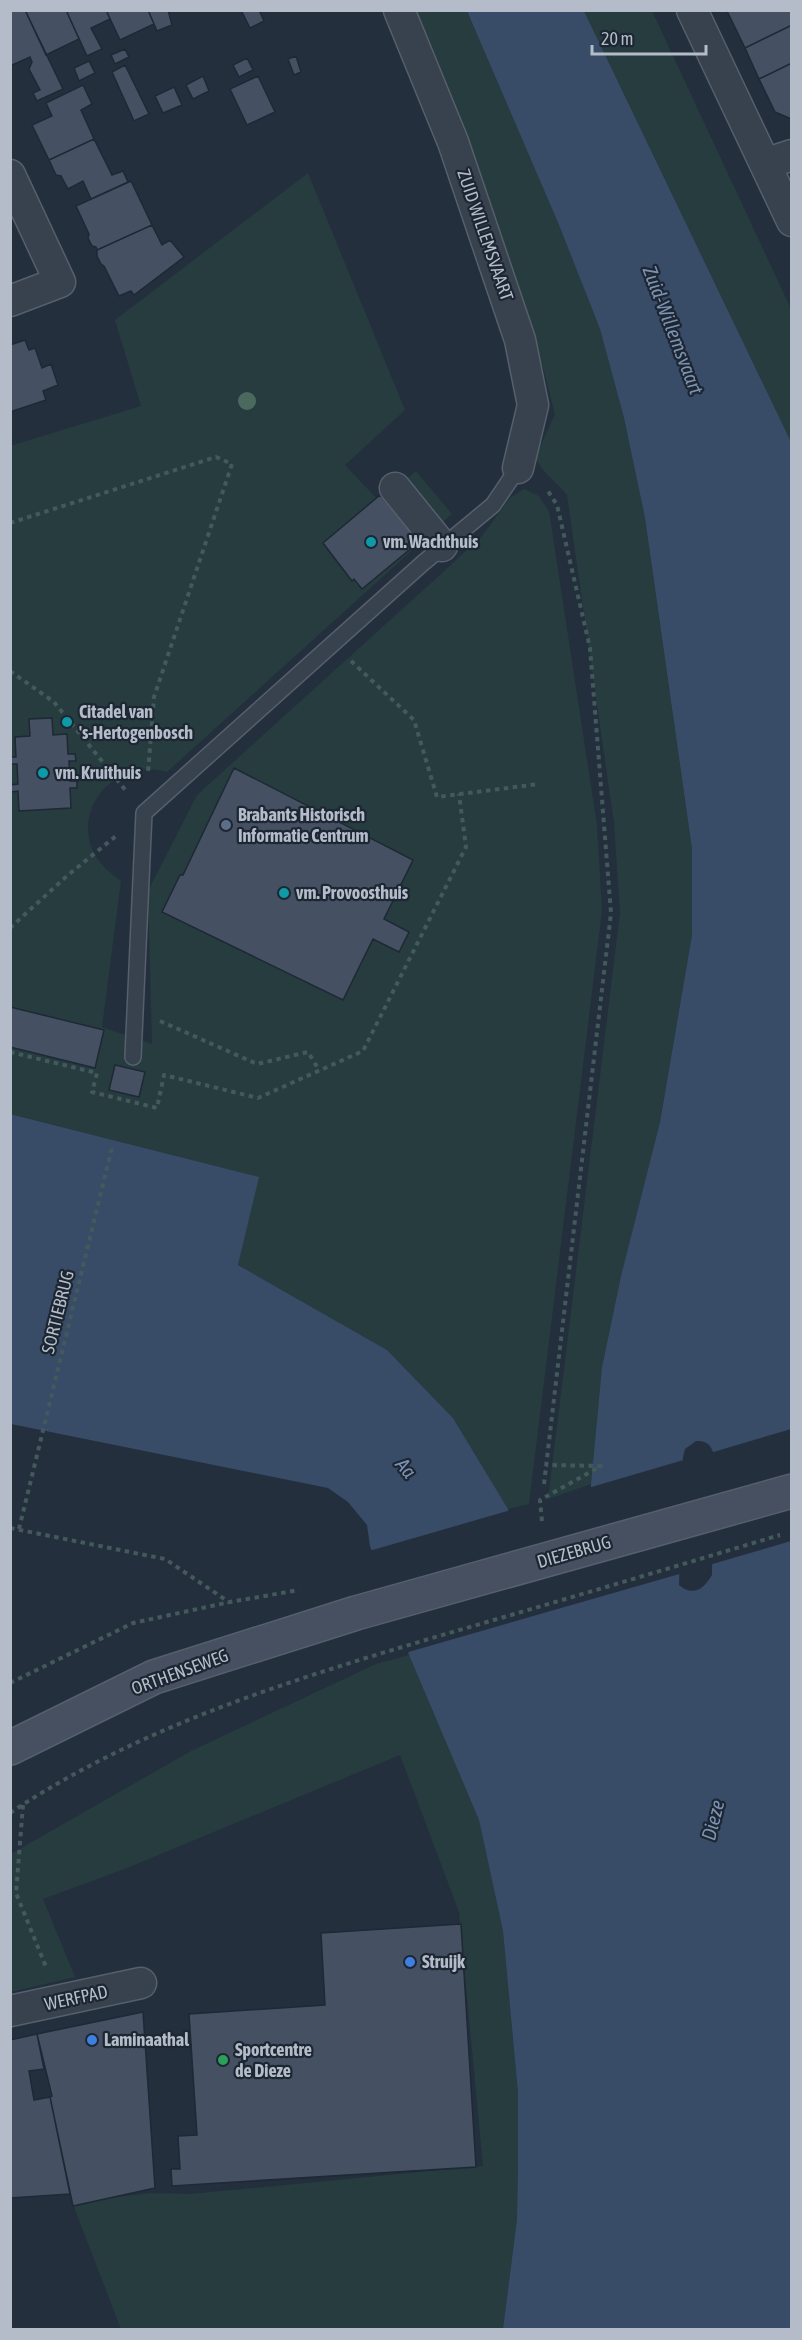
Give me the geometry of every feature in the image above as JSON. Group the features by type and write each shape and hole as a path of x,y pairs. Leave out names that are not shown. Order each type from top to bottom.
{"street":[{"name":"ZUID WILLEMSVAART","path":"399,10 453,142 520,340 533,405 518,468"},
{"path":"692,10 778,159 792,221"},
{"path":"10,175 60,282 10,301"},
{"path":"395,489 442,546"},
{"name":"DIEZEBRUG","path":"356,1613 792,1491"},
{"name":"ORTHENSEWEG","path":"10,1748 154,1677 356,1613"},
{"name":"WERFPAD","path":"10,2012 141,1983"}],"lane":[{"path":"133,1057 144,813 442,546 493,505 518,468"}],"path":[{"path":"10,524 216,457 232,464 154,697 144,813 68,875 10,928"},
{"path":"518,468 548,489 557,505 590,648 611,913 544,1484"},
{"path":"333,644 414,720 436,797 539,784"},
{"path":"10,671 54,702 144,813"},
{"path":"10,1052 97,1074 92,1092 157,1108 164,1075 258,1098 363,1050 466,847 459,794"},
{"path":"135,1011 257,1064 308,1052 319,1070"},
{"name":"SORTIEBRUG","path":"19,1529 112,1147"},
{"path":"542,1521 540,1500 601,1466 546,1465"},
{"path":"10,1528 165,1559 230,1602"},
{"path":"10,1814 115,1752 200,1715 368,1658 792,1532"},
{"path":"10,1683 133,1623 300,1590"},
{"path":"23,1805 16,1893 60,2001"}],"green space":[{"path":"410,11 467,11 559,225 600,329 624,418 645,518 692,849 692,935 660,1122 621,1276 602,1367 591,1484 548,1499 620,913 614,823 567,495 535,458 555,414 543,367 488,204"},
{"path":"584,11 652,11 791,309 791,442"},
{"path":"308,173 405,410 345,465 379,501 416,471 452,514 167,772 150,769 134,771 106,786 97,799 90,813 88,829 91,846 103,866 121,881 102,1027 152,1044 148,891 197,795 482,536 510,498 524,489 539,496 549,511 597,825 602,911 529,1504 508,1509 453,1418 387,1350 238,1265 258,1177 11,1114 10,446 141,406 115,320"},
{"path":"409,1655 479,1820 503,1931 518,2093 518,2167 517,2219 503,2329 121,2329 72,2202 150,2193 190,2194 483,2166 459,1912 400,1755 127,1868 43,1899 75,1977 11,1992 11,1854 191,1751 376,1664"}],"water":[{"path":"467,11 584,11 791,442 791,2329 503,2329 517,2219 518,2093 503,1931 479,1820 409,1655 370,1546 367,1525 348,1502 328,1488 11,1424 10,1114 259,1177 238,1265 387,1350 453,1418 508,1509 542,1606 588,1592 591,1484 602,1367 621,1276 660,1122 692,935 692,849 645,518 624,418 600,329 559,225","holes":["696,1441 705,1442 713,1452 712,1575 702,1587 693,1591 679,1585 683,1457 685,1449"]}],"pier":[{"path":"791,1429 791,1541 709,1565 710,1453"},
{"path":"687,1459 683,1573 405,1653 369,1551 511,1510 544,1603 586,1590 588,1488"}],"building":[{"path":"25,10 63,89 37,101 33,93 40,90 29,69 32,62 30,57 10,66 10,12"},
{"path":"25,10 66,10 79,39 46,55"},
{"path":"66,10 106,10 110,19 91,28 102,49 87,56"},
{"path":"106,10 148,10 154,24 120,40"},
{"path":"148,10 168,10 172,25 157,31"},
{"path":"241,10 259,10 264,21 250,28"},
{"path":"792,10 792,25 745,48 727,11"},
{"path":"792,25 792,63 759,79 745,48"},
{"path":"125,49 129,57 115,64 111,55"},
{"path":"296,56 301,72 294,75 288,59"},
{"path":"247,58 253,70 239,77 233,65"},
{"path":"89,61 95,73 79,81 74,68"},
{"path":"792,63 792,118 789,118 775,112 759,79"},
{"path":"125,65 149,114 134,121 112,72"},
{"path":"203,76 209,91 193,99 186,85"},
{"path":"258,76 275,112 247,125 230,89"},
{"path":"83,85 92,104 81,110 94,139 49,160 32,125 52,116 46,103"},
{"path":"174,87 182,105 163,113 155,96"},
{"path":"94,139 112,175 123,171 128,182 91,199 83,181 68,189 61,176 56,175 49,160"},
{"path":"131,181 152,225 97,250 88,238 89,234 76,206"},
{"path":"152,225 162,245 170,240 184,257 134,295 131,291 119,296 97,256 97,250"},
{"path":"25,340 29,350 35,348 42,368 51,364 58,385 43,391 46,400 10,412 10,345"},
{"name":"vm. Wachthuis","path":"380,495 420,541 362,589 354,579 352,581 323,543"},
{"name":"vm. Kruithuis","path":"52,718 53,735 67,734 68,754 75,754 76,761 69,761 70,781 77,781 77,788 70,788 71,808 19,811 18,791 11,792 10,786 18,784 17,764 10,764 10,757 16,757 15,737 30,736 29,719"},
{"name":"vm. Provoosthuis","path":"234,768 413,860 384,919 409,932 399,952 373,939 343,1000 162,912 180,875 183,875"},
{"path":"10,1007 104,1030 95,1068 10,1047"},
{"path":"115,1065 145,1072 139,1097 109,1090"},
{"path":"461,1924 476,2167 172,2186 171,2169 180,2169 178,2136 197,2135 189,2014 325,2005 321,1933"},
{"path":"143,2012 155,2188 73,2206 50,2097 52,2096 37,2034"},
{"path":"37,2034 44,2069 29,2071 34,2100 50,2097 70,2194 10,2198 10,2040"}],"place":[{"name":"vm. Wachthuis","path":"371,542"},
{"name":"Citadel van 's-Hertogenbosch","path":"67,722"},
{"name":"vm. Kruithuis","path":"43,773"},
{"name":"Brabants Historisch Informatie Centrum","path":"226,825"},
{"name":"vm. Provoosthuis","path":"284,893"},
{"name":"Struijk","path":"410,1962"},
{"name":"Laminaathal","path":"92,2040"},
{"name":"Sportcentre de Dieze","path":"223,2060"}],"water label":[{"name":"Zuid-Willemsvaart","path":"673,330"},
{"name":"Aa","path":"406,1468"},
{"name":"Dieze","path":"713,1820"}]}
